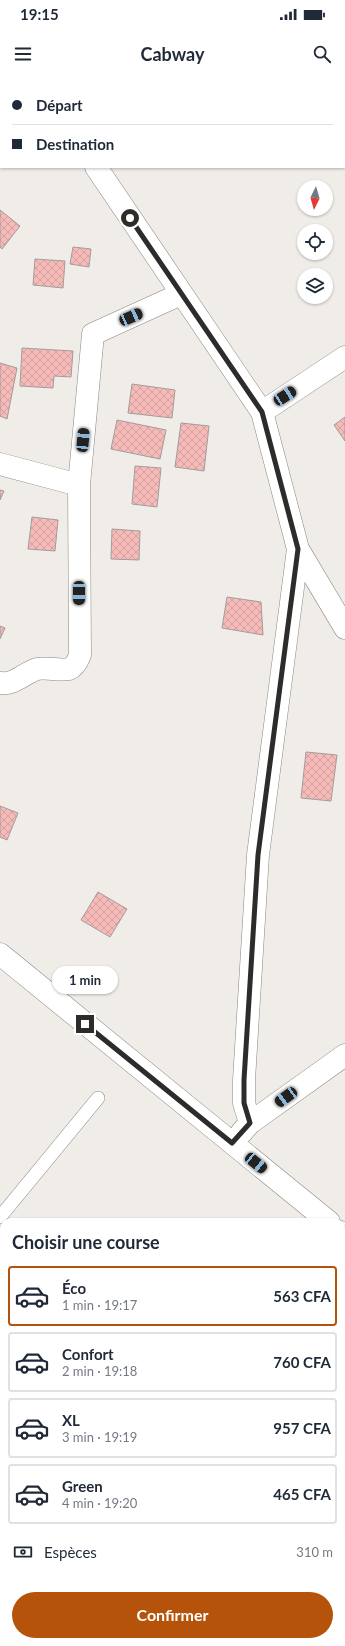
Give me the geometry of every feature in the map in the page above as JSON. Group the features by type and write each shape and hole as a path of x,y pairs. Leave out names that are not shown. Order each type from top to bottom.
{"street":[{"path":"97,168 262,412 298,549 345,628"},
{"path":"0,683 13,682 26,674 39,669 69,669 77,662 80,655 79,485 93,334 181,294"},
{"path":"262,412 345,357"},
{"path":"0,464 79,485"},
{"path":"250,1123 244,1103 244,1080 258,855 298,549"},
{"path":"0,954 324,1218"},
{"path":"232,1143 250,1123 345,1055"}],"lane":[{"path":"0,1217 98,1098"}],"building":[{"path":"0,210 20,226 2,249 0,247"},
{"path":"73,247 91,249 89,267 70,264"},
{"path":"35,259 65,261 63,288 33,285"},
{"path":"22,348 73,351 71,377 54,376 53,388 20,386"},
{"path":"0,363 17,368 7,419 0,416"},
{"path":"132,384 175,390 172,418 128,413"},
{"path":"345,417 345,441 334,425"},
{"path":"117,420 166,430 160,459 111,449"},
{"path":"181,423 209,426 204,471 175,467"},
{"path":"135,466 161,468 157,507 132,504"},
{"path":"0,490 4,491 0,500"},
{"path":"32,517 58,520 55,551 28,549"},
{"path":"112,529 140,531 139,560 111,559"},
{"path":"227,597 261,602 263,635 222,628"},
{"path":"0,626 5,628 0,639"},
{"path":"306,752 337,755 331,801 301,798"},
{"path":"0,806 18,813 7,840 0,837"},
{"path":"98,892 127,909 110,937 81,920"}],"route":[{"path":"85,1024 232,1143 250,1123 244,1103 244,1080 258,855 298,549 262,412 130,218"}]}
